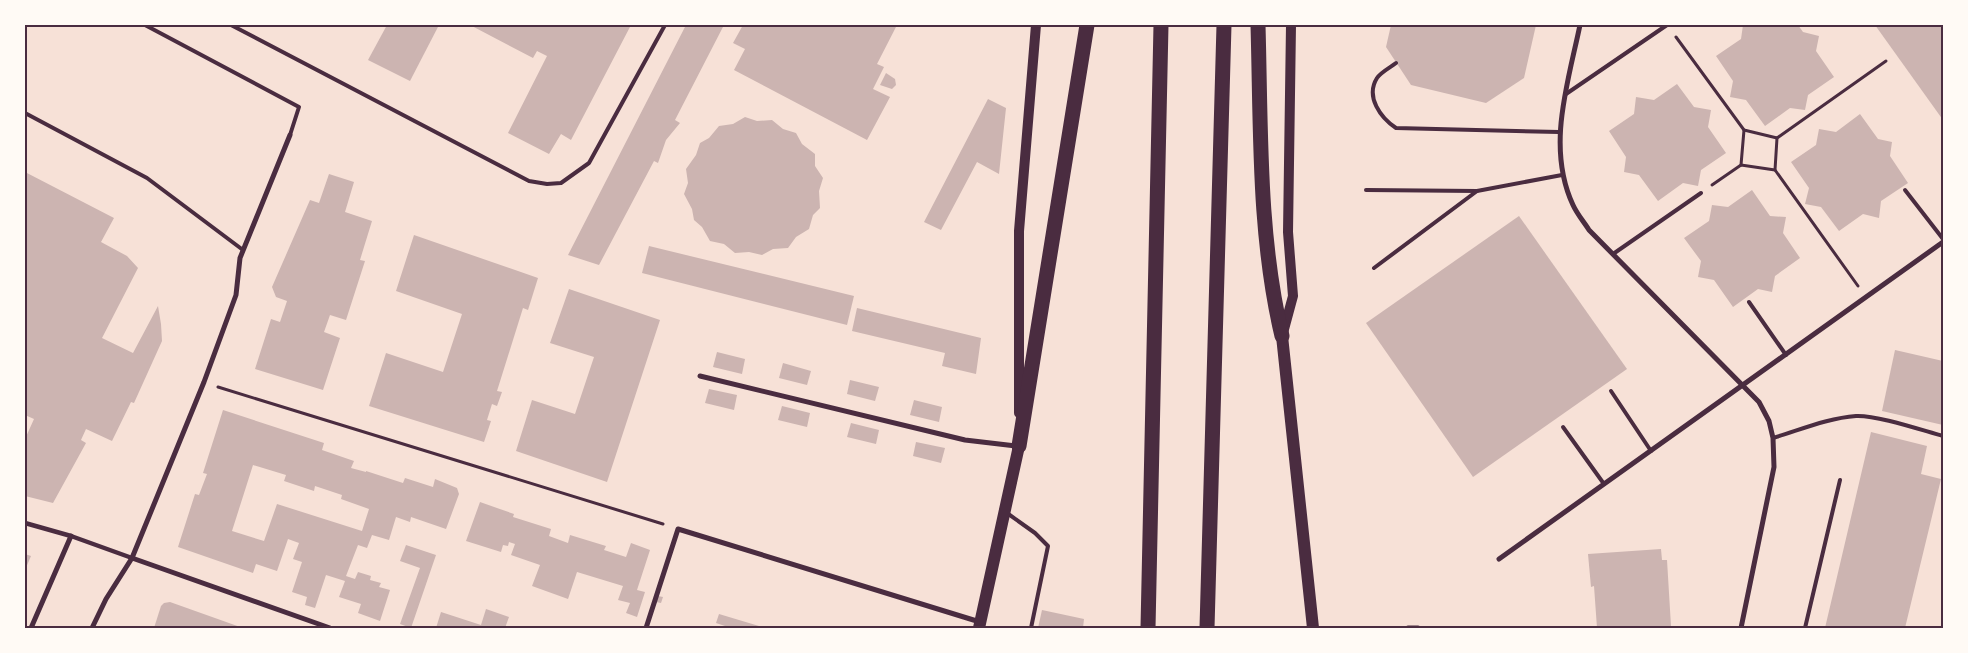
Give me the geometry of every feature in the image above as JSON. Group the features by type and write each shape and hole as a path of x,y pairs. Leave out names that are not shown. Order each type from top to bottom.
{"highway":[{"path":"1019,446 1087,25"},
{"path":"1148,628 1161,25"},
{"path":"1207,628 1224,25"},
{"path":"1258,25 1264,212 1273,299 1282,336"}],"main road":[{"path":"980,625 1019,446 1019,231 1036,25"},
{"path":"1291,25 1288,232 1293,296 1282,336 1312,628"}],"street":[{"path":"1580,25 1559,132 1562,176 1573,205 1589,230 1759,402 1769,421 1774,438 1774,467 1741,628"},
{"path":"92,628 106,599 132,558 204,382 236,295 240,258 290,135"},
{"path":"1499,559 1744,386 1943,241"},
{"path":"700,376 965,440 1019,446"},
{"path":"25,523 71,536 330,628"},
{"path":"646,628 678,529 980,625"},
{"path":"31,628 71,536"},
{"path":"1408,628 1418,628"}],"lane":[{"path":"145,25 299,106 290,135"},
{"path":"231,25 529,181 547,184 561,183 589,163 665,25"},
{"path":"1566,94 1667,25"},
{"path":"1396,63 1378,77 1373,89 1379,114 1396,128 1559,132"},
{"path":"25,114 147,178 243,250"},
{"path":"1366,190 1477,191 1562,176"},
{"path":"1905,190 1943,241"},
{"path":"1374,268 1477,191"},
{"path":"1613,254 1701,193"},
{"path":"1749,302 1786,355"},
{"path":"1611,391 1651,451"},
{"path":"1774,438 1831,421 1857,416 1873,418 1943,436"},
{"path":"1563,427 1604,484"},
{"path":"1805,628 1840,480"},
{"path":"1005,512 1035,533 1048,546 1030,628"}],"path":[{"path":"1674,33 1744,130 1777,138 1886,61"},
{"path":"1741,165 1744,130"},
{"path":"1777,138 1775,170 1866,298"},
{"path":"1709,187 1741,165 1775,170"},
{"path":"204,382 678,529"}],"building":[{"path":"387,25 439,25 410,81 368,60"},
{"path":"470,25 631,25 571,140 561,134 549,154 508,133 547,56 537,51 533,58"},
{"path":"686,25 724,25 675,120 680,123 666,140 658,163 654,161 599,265 568,255"},
{"path":"743,25 897,25 877,64 884,67 873,89 890,97 867,140 734,70 745,49 733,43"},
{"path":"1391,25 1536,25 1524,78 1486,103 1411,85 1386,47"},
{"path":"1743,25 1798,25 1803,32 1819,36 1816,51 1834,77 1808,95 1805,110 1790,108 1765,126 1746,100 1730,97 1733,81 1716,56 1741,39"},
{"path":"1875,25 1943,25 1943,120"},
{"path":"886,73 895,79 896,85 892,89 880,85"},
{"path":"1677,84 1694,107 1711,110 1708,127 1726,153 1701,170 1698,186 1683,183 1658,201 1639,175 1624,172 1626,157 1609,131 1634,114 1636,97 1654,100"},
{"path":"988,99 1006,108 999,174 977,162 941,230 924,222"},
{"path":"1860,114 1878,139 1892,142 1890,156 1908,183 1881,201 1879,218 1863,214 1839,231 1821,207 1805,204 1809,188 1791,162 1816,145 1819,129 1836,132"},
{"path":"745,117 757,121 772,120 783,129 796,133 802,144 815,154 815,166 823,178 819,191 820,208 813,215 809,229 796,237 788,248 773,249 762,255 749,252 735,253 724,244 710,241 702,227 694,220 692,209 684,194 688,183 686,169 696,155 700,143 709,138 719,126 733,124"},
{"path":"25,172 114,218 101,242 127,256 138,268 102,338 133,353 158,306 161,324 162,341 134,403 131,402 112,441 86,429 81,440 86,443 53,503 25,496 25,439 34,419 25,415"},
{"path":"329,174 354,182 345,212 372,221 360,260 365,261 346,320 330,315 324,332 340,338 323,390 255,369 271,319 280,322 287,301 276,297 272,287 310,200 319,203"},
{"path":"1752,190 1770,216 1786,217 1783,233 1800,258 1775,276 1772,292 1758,289 1733,307 1714,280 1698,277 1701,261 1684,238 1709,221 1712,205 1728,207"},
{"path":"1519,216 1627,369 1473,477 1366,323"},
{"path":"414,235 538,278 528,310 523,308 497,391 502,392 497,406 492,404 487,420 491,421 484,442 369,406 386,353 443,372 462,314 396,291"},
{"path":"649,246 854,296 847,325 642,273"},
{"path":"569,289 660,320 607,482 516,451 532,400 575,414 594,357 550,343"},
{"path":"857,308 981,338 976,374 942,366 945,353 852,331"},
{"path":"1895,350 1943,361 1943,425 1882,411"},
{"path":"717,352 745,359 742,374 713,367"},
{"path":"783,363 811,371 807,385 779,378"},
{"path":"850,380 879,387 875,401 847,394"},
{"path":"709,389 737,395 734,410 705,403"},
{"path":"914,400 942,407 939,422 910,415"},
{"path":"782,406 810,413 807,427 778,420"},
{"path":"223,410 324,443 322,450 354,461 351,468 403,483 405,478 433,487 435,479 457,488 459,494 446,529 411,517 410,522 396,517 389,540 372,535 367,548 358,545 346,576 355,579 358,572 371,576 370,580 381,583 379,587 390,590 380,621 358,613 361,604 339,597 345,581 326,575 315,608 305,605 307,597 292,592 302,562 293,559 299,543 288,539 277,571 256,564 253,573 178,547 195,494 199,495 207,474 203,473","holes":["253,465 286,475 284,481 314,491 315,486 342,495 341,499 369,509 362,531 277,504 264,541 232,531"]},
{"path":"851,423 879,430 876,444 847,437"},
{"path":"1871,432 1927,446 1921,474 1941,479 1905,628 1825,628"},
{"path":"916,442 945,448 941,463 913,456"},
{"path":"480,502 514,514 513,517 551,529 549,536 568,543 570,535 606,546 604,550 626,557 631,543 650,550 637,590 645,592 637,617 626,613 630,603 618,600 623,586 577,572 568,599 532,586 540,565 511,555 515,544 509,542 508,546 503,545 501,552 466,541"},
{"path":"406,545 436,555 411,628 400,624 420,568 400,561"},
{"path":"1661,549 1662,560 1667,560 1671,626 1597,628 1594,586 1591,587 1588,554"},
{"path":"25,554 31,556 25,570"},
{"path":"658,596 663,597 661,603 656,602"},
{"path":"170,602 243,628 154,628 161,606 164,603"},
{"path":"486,609 509,617 505,628 436,628 441,612 481,625"},
{"path":"1042,610 1084,619 1083,628 1038,628"},
{"path":"719,614 759,626 758,628 731,628 716,623"}]}
